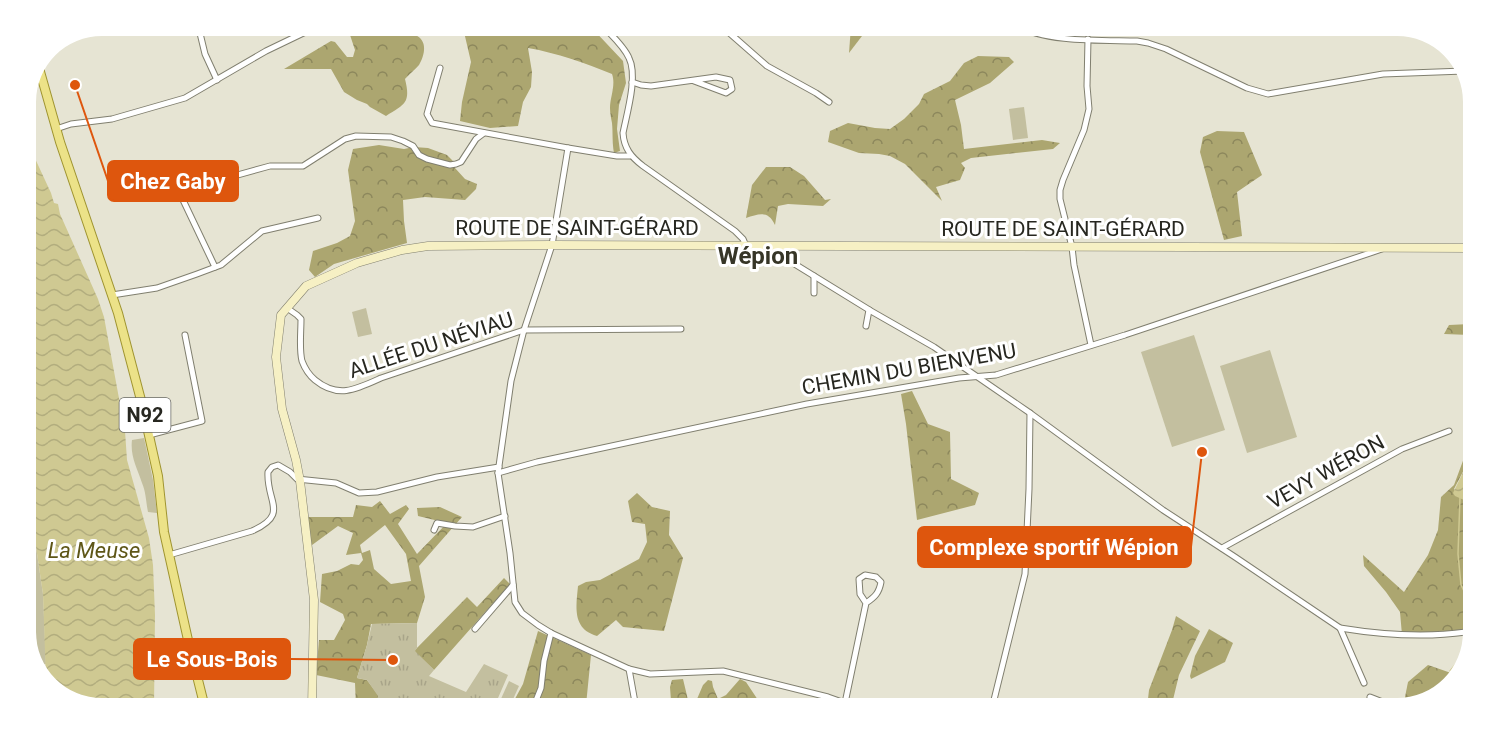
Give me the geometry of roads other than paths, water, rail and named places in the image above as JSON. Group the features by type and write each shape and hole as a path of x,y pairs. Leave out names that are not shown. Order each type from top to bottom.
{"main road":[{"name":"N92","path":"41,77 92,241 112,295 136,382 158,476 164,532 202,698"},
{"name":"ROUTE DE SAINT-GÉRARD","path":"312,698 314,600 300,480 282,410 276,357 281,315 287,308 306,286 357,263 402,250 428,246 1463,248"}],"street":[{"path":"200,36 205,54 217,80"},
{"path":"56,129 71,124 112,119 185,98 266,51 298,36"},
{"path":"611,36 629,58 633,71 623,133 630,156 735,231 746,246"},
{"path":"733,36 767,66 829,102"},
{"path":"1050,36 1148,43 1166,49 1248,88 1268,94 1383,74 1455,71"},
{"path":"1088,39 1089,110 1084,130 1060,189 1061,206 1072,247 1091,345"},
{"path":"440,68 427,114 432,123 568,148 630,156"},
{"path":"632,82 651,86 716,77 730,80 732,89 726,93 694,81"},
{"path":"215,267 183,200 216,181 270,166 303,166 345,139 356,136 391,137 413,146 419,155 427,159 450,165 456,164 461,162 476,139 484,132"},
{"path":"568,148 552,245 524,330 511,381 499,470 515,602 522,613 551,633 629,669 650,674 723,671 831,698"},
{"path":"112,295 157,288 221,265 262,231 318,218"},
{"path":"766,246 934,347 1030,413 1163,510 1341,628 1402,636 1463,632"},
{"name":"CHEMIN DU BIENVENU","path":"300,480 336,483 359,493 377,492 437,477 499,470 807,404 996,375 1282,284 1385,248"},
{"path":"814,276 814,293"},
{"name":"ALLÉE DU NÉVIAU","path":"287,308 301,319 301,354 308,373 331,390 339,391 358,388 381,378 524,330 681,329"},
{"path":"866,326 869,310"},
{"path":"149,435 202,421 185,335"},
{"path":"994,698 1025,574 1030,413"},
{"name":"VEVY WÉRON","path":"1222,548 1402,449 1449,431"},
{"path":"170,555 264,526 275,510 269,494 267,478 272,467 278,465 300,480"},
{"path":"434,530 437,523 473,527 505,516"},
{"path":"846,698 866,603 880,590 881,582 876,577 865,575 859,579 860,594 866,603"},
{"path":"475,629 513,585"},
{"path":"1341,628 1364,682"},
{"path":"537,698 541,688 544,661 551,633"},
{"path":"629,669 634,698"}],"water":[{"name":"La Meuse","path":"36,161 54,203 58,204 60,214 104,317 125,431 127,460 149,538 153,565 154,698 85,696 59,682 45,666 43,594 36,547"},
{"path":"1463,472 1463,500 1453,493"}],"waterway":[{"path":"1460,497 1458,554 1463,589"}],"place":[{"name":"Chez Gaby","path":"75,85"},
{"name":"Complexe sportif Wépion","path":"1202,452"},
{"name":"Le Sous-Bois","path":"393,660"}],"district":[{"name":"Wépion","path":"758,256"}]}
